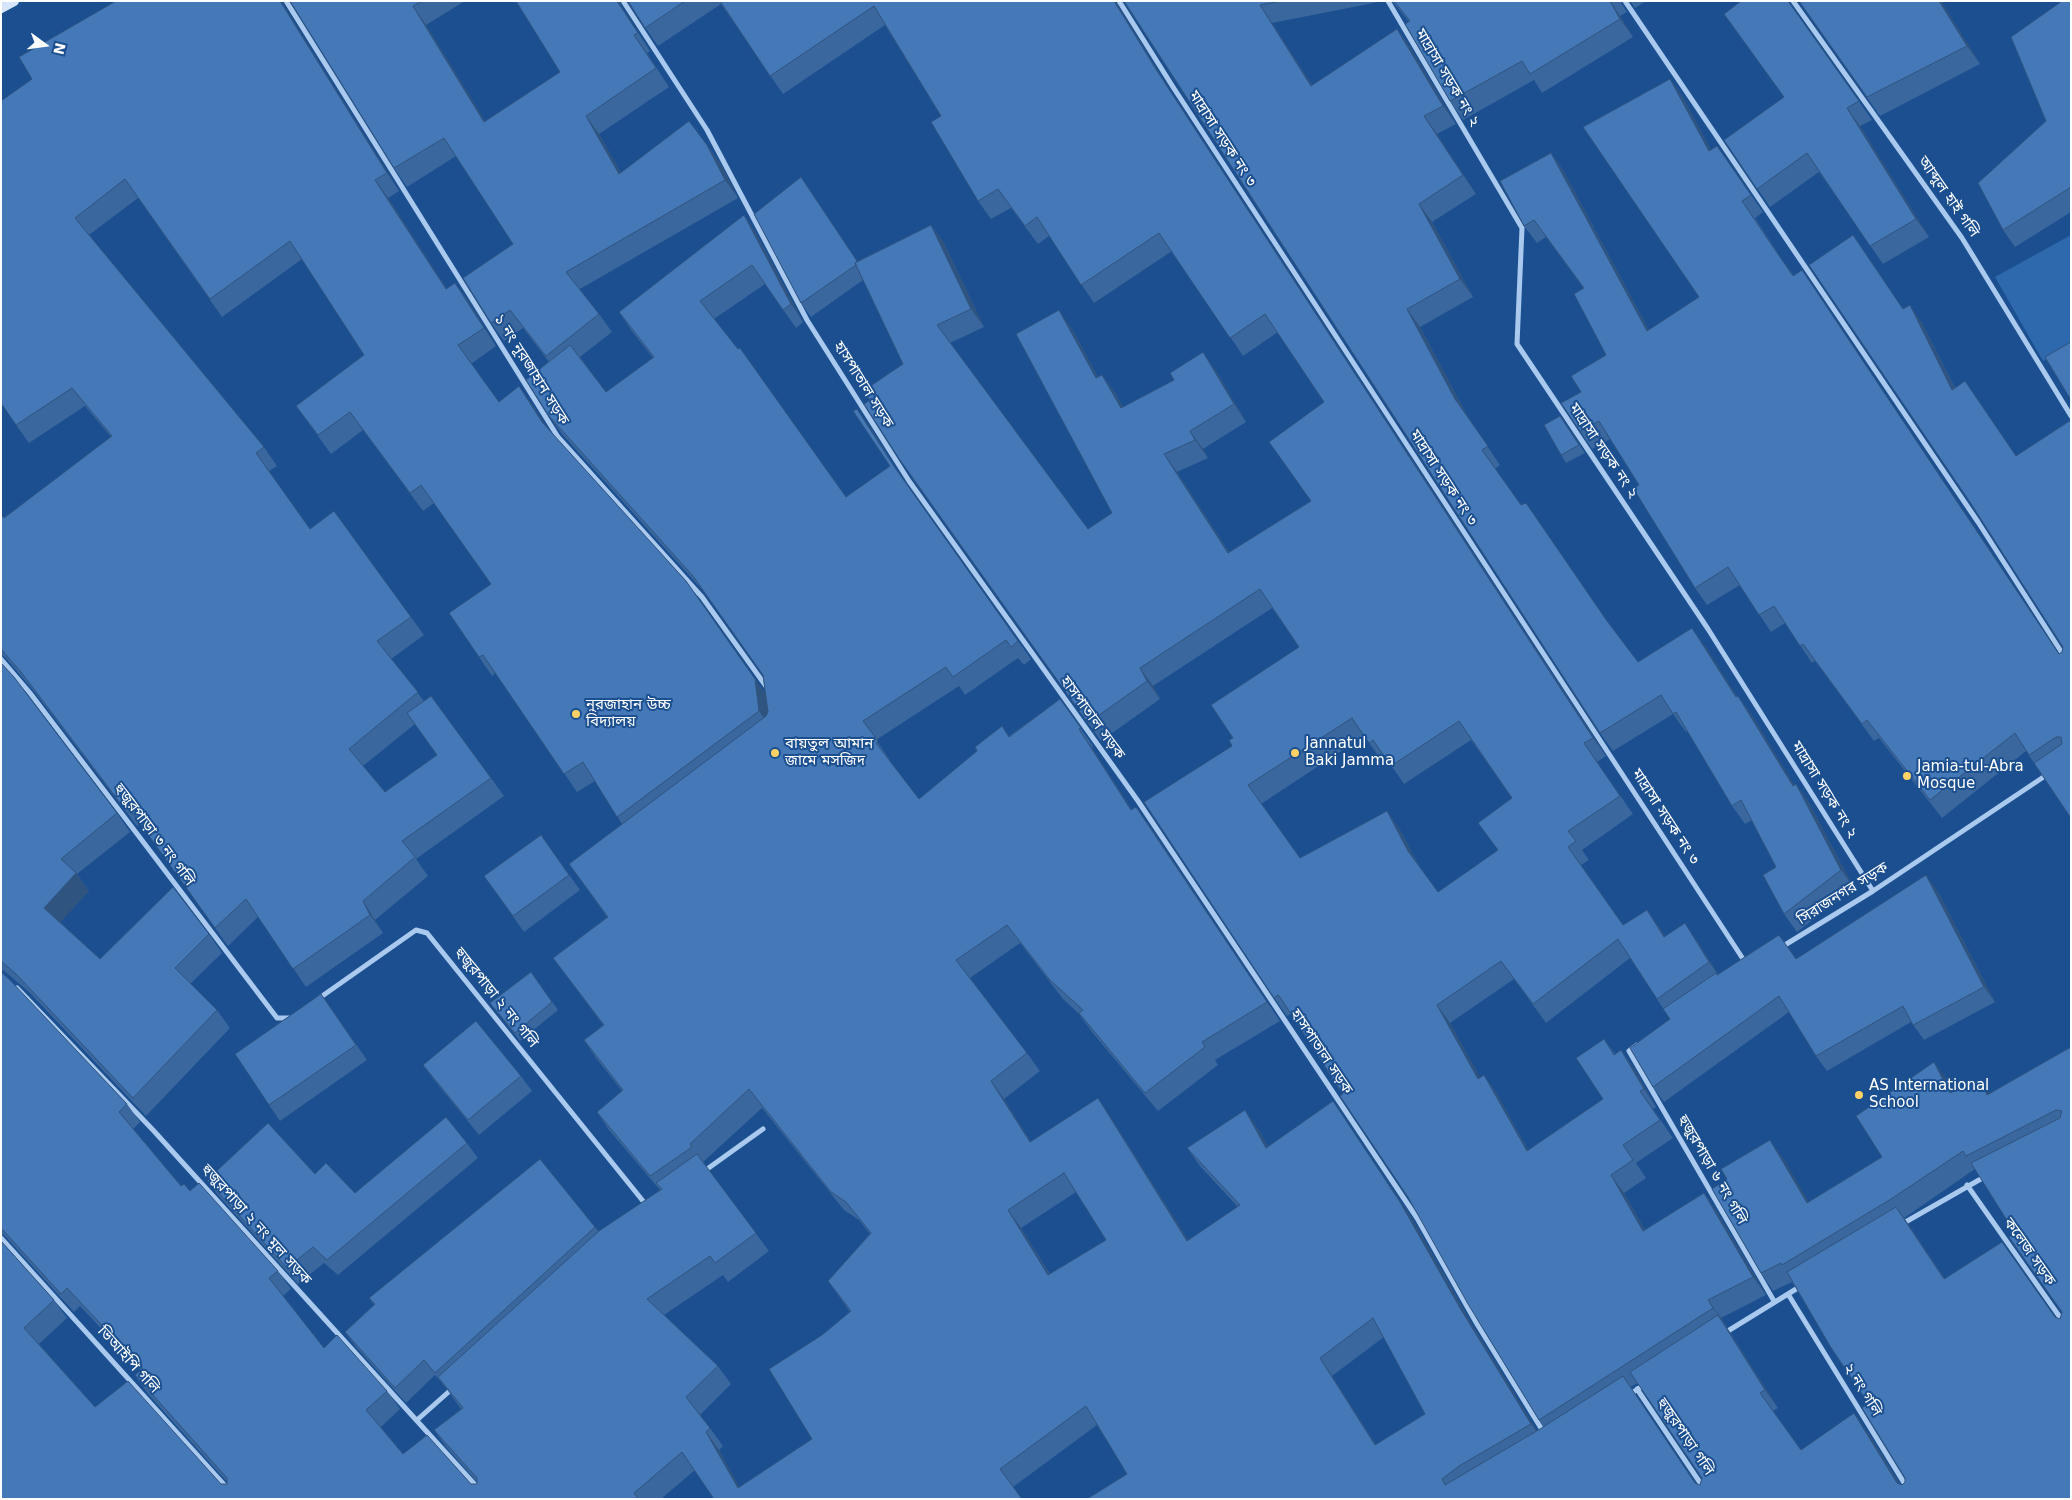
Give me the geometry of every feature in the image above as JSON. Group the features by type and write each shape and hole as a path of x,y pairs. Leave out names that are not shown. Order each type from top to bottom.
{"street":[{"path":"1,8 14,1"},
{"name":"১ নং নূরজাহান সড়ক","path":"286,1 558,437 702,597 772,696"},
{"name":"হাসপাতাল সড়ক","path":"623,1 707,130 807,320 909,481 1138,801 1418,1218 1477,1324 1546,1436"},
{"name":"মাদ্রাসা সড়ক নং ৩","path":"1120,1 1173,87 1748,967"},
{"name":"মাদ্রাসা সড়ক নং ২","path":"1388,1 1522,228 1517,344 1708,630 1873,891"},
{"path":"1625,1 1978,522 2071,667"},
{"name":"আব্দুল হাই গলি","path":"1793,1 1962,238 2071,416"},
{"name":"হুজুরপাড়া ৩ নং গলি","path":"1,659 30,694 277,1018 290,1019 296,1015"},
{"name":"সিরাজনগর সড়ক","path":"1773,952 1873,891 2054,769"},
{"name":"হুজুরপাড়া ২ নং গলি","path":"310,1004 416,930 427,933 650,1209"},
{"name":"হুজুরপাড়া ২ নং মূল সড়ক","path":"13,985 153,1130 481,1492"},
{"name":"হুজুরপাড়া ৬ নং গলি","path":"1644,1040 1628,1051 1774,1301"},
{"path":"698,1175 764,1129"},
{"path":"1894,1230 1967,1185 1993,1172"},
{"name":"কলেজ সড়ক","path":"1967,1185 2071,1333"},
{"path":"642,1216 658,1204"},
{"name":"ভিআইপি গলি","path":"1,1238 231,1492"},
{"path":"1718,1337 1804,1284"},
{"name":"২ নং গলি","path":"1788,1294 1914,1499"},
{"path":"1622,1399 1653,1379"},
{"path":"417,1420 461,1381"},
{"name":"হুজুরপাড়া গলি","path":"1637,1389 1711,1499"}],"shaded area":[{"path":"2071,235 2071,346 2043,361 1995,277"}],"building":[{"path":"116,1 280,1 387,173 375,180 446,289 455,283 484,328 458,345 499,402 519,386 542,422 686,581 755,679 759,711 617,817 583,762 564,774 483,655 479,657 449,613 491,584 421,485 410,493 350,412 318,435 296,406 364,355 290,241 210,299 125,179 75,218 264,447 256,453 310,529 334,511 411,617 377,641 418,692 349,749 385,792 437,755 407,713 431,696 491,778 402,841 415,857 363,901 370,915 293,969 246,899 215,928 127,805 124,808 21,672 1,649 1,515 4,518 112,436 72,388 16,425 1,403 1,101 32,79 19,57"},
{"path":"290,1 422,1 413,6 484,122 560,72 516,1 617,1 638,33 634,35 656,68 586,116 619,174 689,121 707,145 725,180 566,272 599,314 546,356 510,310 491,323 463,278 513,244 444,138 394,168"},
{"path":"628,1 685,1 645,28"},
{"path":"720,1 1114,1 1157,71 1593,738 1584,743 1620,796 1568,831 1576,841 1568,847 1623,925 1647,910 1664,937 1685,923 1709,962 1657,999 1618,939 1533,1004 1501,961 1437,1005 1478,1079 1484,1075 1527,1151 1603,1099 1576,1058 1604,1039 1614,1055 1621,1050 1644,1089 1640,1091 1660,1120 1623,1145 1633,1160 1611,1175 1643,1231 1704,1193 1753,1277 1708,1300 1713,1308 1539,1420 1468,1304 1408,1197 1340,1096 1343,1094 1280,997 1278,995 1274,998 1144,802 1232,746 1229,740 1233,738 1211,705 1299,647 1260,589 1140,668 1147,681 1088,723 900,460 864,404 870,400 863,391 903,364 855,263 931,225 971,309 937,325 1088,529 1112,513 1016,334 1059,310 1096,378 1102,375 1121,408 1174,380 1170,373 1203,352 1234,404 1190,431 1195,440 1164,454 1228,553 1311,501 1269,442 1324,402 1265,314 1230,338 1159,233 1081,285 1037,217 1025,226 998,189 978,201 931,122 941,116 874,6 770,76","holes":["1352,718 1369,743 1373,740 1391,766 1459,721 1512,798 1478,823 1498,850 1438,892 1408,851 1387,811 1300,858 1248,785"]},
{"path":"1124,1 1280,1 1260,5 1311,86 1397,29 1443,106 1424,116 1463,175 1419,204 1460,279 1407,309 1455,399 1488,446 1482,450 1521,505 1526,503 1607,621 1638,662 1692,628 1736,697 1738,696 1793,786 1796,784 1841,870 1784,914 1763,875 1776,867 1741,800 1732,806 1676,712 1673,714 1661,695 1600,733"},
{"path":"1394,1 1610,1 1620,19 1530,74 1522,61 1450,101 1405,24 1410,21"},
{"path":"1741,1 1788,1 1859,101 1847,108 1916,219 1870,246 1807,153 1757,189 1724,140 1784,97 1724,14"},
{"path":"1799,1 1939,1 1967,46 1867,97"},
{"path":"2062,1 2071,1 2071,187 2003,230 1978,183 2046,121 2011,37"},
{"path":"1670,79 1709,151 1717,146 1751,195 1742,201 1769,241 1793,276 1802,270 2059,654 2062,652 2063,647 1970,502 1809,265 1853,235 1903,309 1910,305 1952,390 1965,381 2016,456 2071,420 2071,818 2034,763 2062,744 2061,737 2056,737 2029,755 2015,733 1930,800 1867,720 1862,724 1803,644 1800,646 1774,606 1759,615 1728,567 1695,588 1633,488 1639,485 1599,421 1580,431 1561,403 1581,392 1571,376 1606,355 1574,294 1584,288 1534,220 1524,226 1500,181 1551,153 1647,331 1699,297 1583,127"},
{"path":"801,177 857,261 856,265 801,303 754,214"},
{"path":"744,215 791,304 783,310 752,265 700,301 738,349 740,348 846,497 890,466 853,411 857,409 893,465 1018,641 1011,647 1006,640 953,677 946,667 863,721 878,741 876,743 919,799 977,751 975,747 1002,726 1009,737 1060,699 1081,728 1079,729 1131,810 1136,807 1267,1002 1202,1042 1205,1047 1145,1093 1079,1013 1083,1010 1050,980 1007,925 956,960 1027,1053 991,1081 1030,1142 1098,1098 1187,1241 1240,1205 1187,1148 1245,1110 1266,1148 1333,1101 1400,1202 1460,1308 1531,1424 1459,1466 1442,1479 1445,1485 1540,1429 1623,1376 1695,1483 1700,1485 1702,1478 1630,1372 1718,1315 1765,1390 1760,1393 1801,1450 1854,1413 1897,1483 1902,1485 1905,1482 1905,1478 1862,1408 1868,1403 1830,1346 1787,1272 1896,1207 1944,1279 2002,1242 2055,1317 2060,1319 2062,1312 2009,1237 2015,1233 1971,1163 2060,1118 2062,1111 2056,1110 1966,1156 1963,1151 1891,1199 1782,1265 1781,1263 1761,1273 1712,1189 1727,1179 1721,1169 1770,1140 1807,1203 1882,1157 1856,1116 1934,1062 1950,1093 1980,1080 1987,1095 2071,1047 2071,1499 1087,1499 1127,1474 1086,1406 1000,1469 1022,1499 714,1499 682,1452 634,1493 638,1499 1,1499 1,1241 54,1300 24,1328 95,1407 128,1381 221,1484 227,1484 227,1478 135,1375 143,1369 67,1288 61,1294 1,1228 1,972 127,1104 119,1112 181,1186 184,1184 190,1191 199,1183 278,1271 269,1278 324,1348 337,1335 387,1391 366,1410 403,1454 427,1435 471,1484 477,1484 477,1478 434,1430 463,1408 438,1377 599,1231 662,1189 656,1183 697,1154 756,1233 715,1263 710,1256 647,1299 718,1366 686,1397 710,1428 706,1432 738,1488 812,1439 769,1369 822,1335 851,1311 828,1281 871,1233 846,1202 831,1192 749,1089 690,1144 692,1147 650,1176 597,1112 623,1090 584,1040 604,1025 553,958 608,917 569,864 766,716 768,712 763,675 693,576 549,416 526,380 570,345 606,392 654,357 619,312","holes":["1064,1173 1106,1240 1048,1275 1008,1210","1373,1318 1425,1414 1375,1445 1320,1358"]},
{"path":"2071,342 2071,400 2045,357"},
{"path":"1560,416 1579,445 1561,455 1544,425"},
{"path":"1,663 14,677 117,813 61,859 76,873 44,908 100,959 173,887 209,934 175,968 217,1010 133,1098 16,974 1,961"},
{"path":"541,835 569,875 513,916 484,876"},
{"path":"1926,875 1984,987 1913,1025 1903,1006 1816,1056 1779,996 1653,1087 1630,1048 1670,1019 1663,1009 1716,973 1717,975 1779,935 1796,959"},
{"path":"531,972 552,1002 515,1033 490,1003"},
{"path":"321,994 356,1045 269,1105 235,1054"},
{"path":"476,1021 521,1076 468,1120 423,1065"},
{"path":"446,1117 467,1143 327,1260 313,1247 287,1268 207,1180 268,1123 315,1174 326,1163 355,1193"},
{"path":"540,1159 595,1227 435,1373 424,1360 395,1388 345,1332 375,1304 369,1298"}],"place":[{"name":"নুরজাহান উচ্চ বিদ্যালয়","path":"576,714"},
{"name":"বায়তুল আমান জামে মসজিদ","path":"775,753"},
{"name":"Jannatul Baki Jamma","path":"1295,753"},
{"name":"Jamia-tul-Abra Mosque","path":"1907,776"},
{"name":"AS International School","path":"1859,1095"}]}
